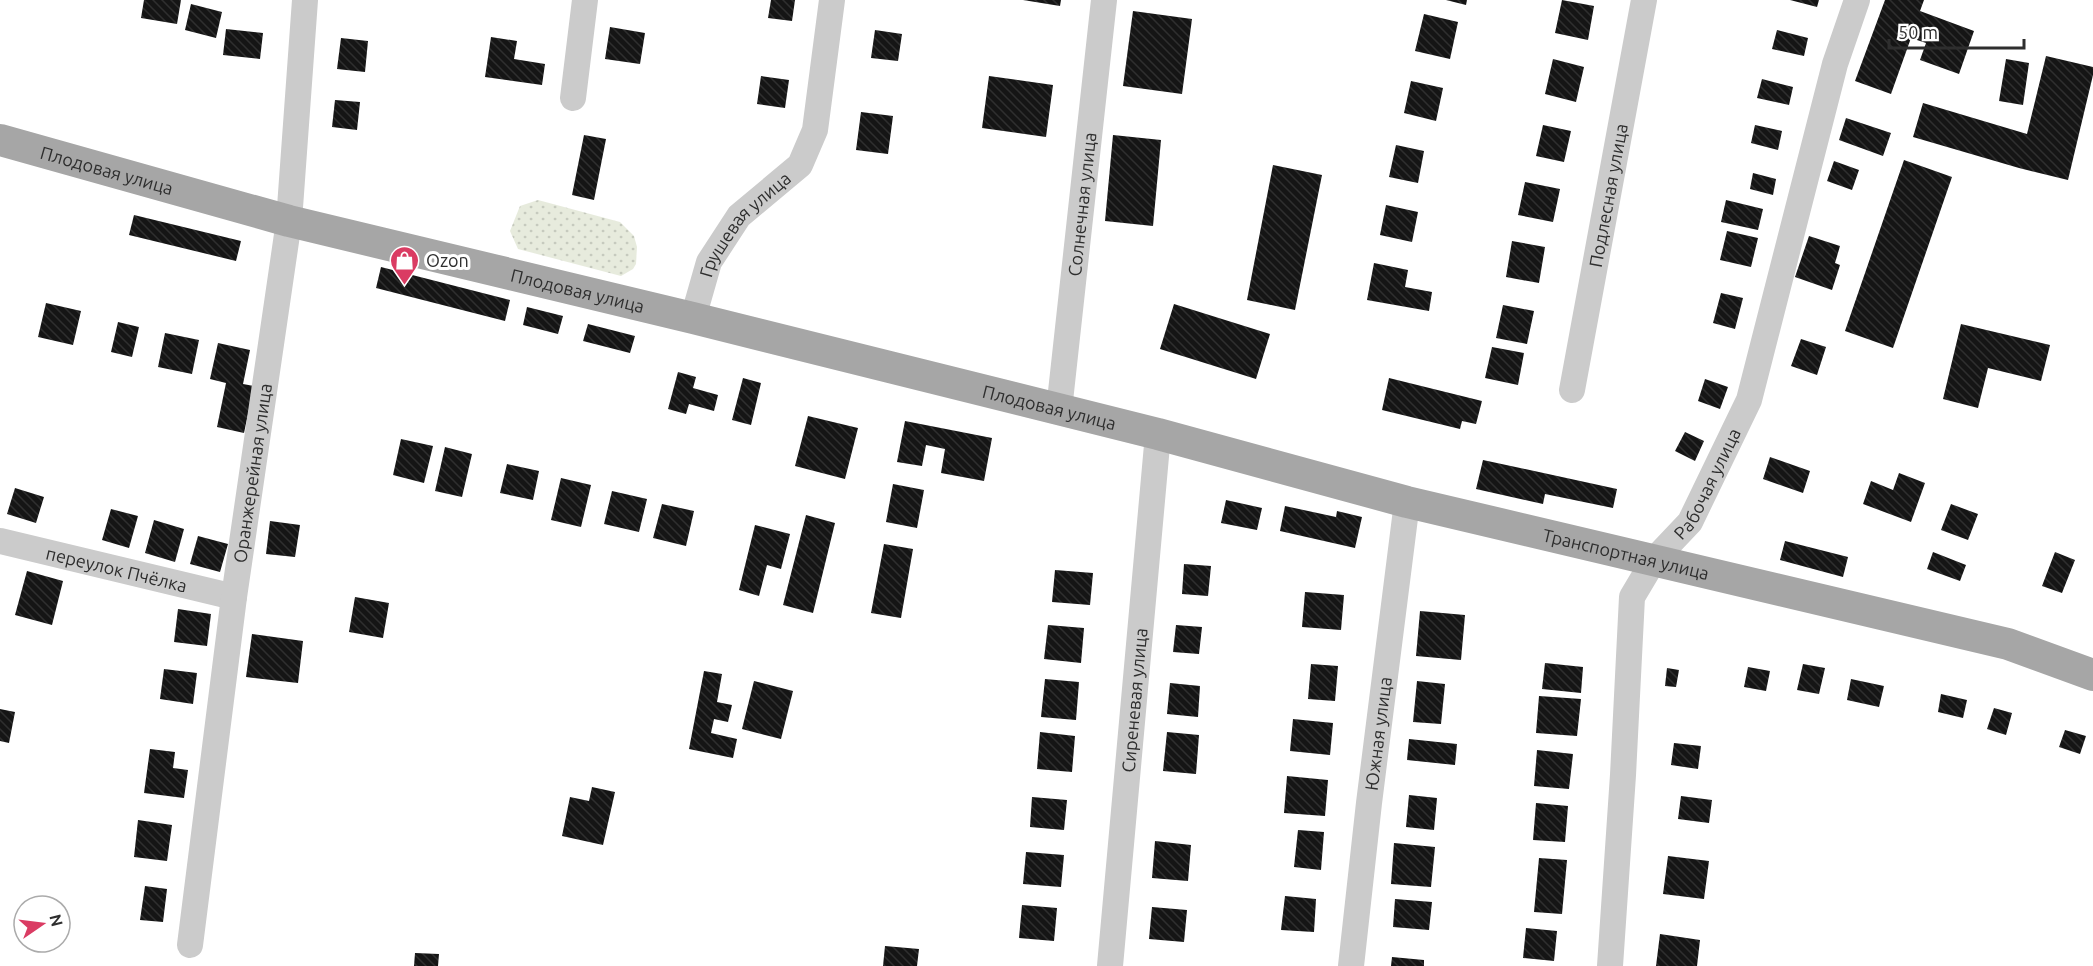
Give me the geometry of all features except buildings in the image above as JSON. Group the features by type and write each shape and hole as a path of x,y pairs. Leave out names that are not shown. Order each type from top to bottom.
{"main road":[{"name":"Плодовая улица","path":"0,140 289,221 693,318 1158,434"},
{"name":"Транспортная улица","path":"1158,434 1407,502 2008,644 2093,675"}],"street":[{"name":"Оранжерейная улица","path":"190,945 234,597 289,221 305,0"},
{"path":"573,98 585,0"},
{"name":"Грушевая улица","path":"693,318 709,262 740,216 800,165 815,130 832,0"},
{"name":"Солнечная улица","path":"1059,410 1104,0"},
{"name":"Подлесная улица","path":"1572,390 1644,0"},
{"name":"Рабочая улица","path":"1610,966 1632,597 1654,560 1689,522 1749,400 1835,64 1857,0"},
{"name":"Сиреневая улица","path":"1110,966 1158,434"},
{"name":"Южная улица","path":"1351,966 1407,502"},
{"name":"переулок Пчёлка","path":"0,541 234,597"}],"shaded area":[{"path":"538,200 620,222 634,236 637,247 636,264 633,269 621,276 518,249 510,231 520,206"}],"place":[{"name":"Ozon","path":"405,286"}]}
